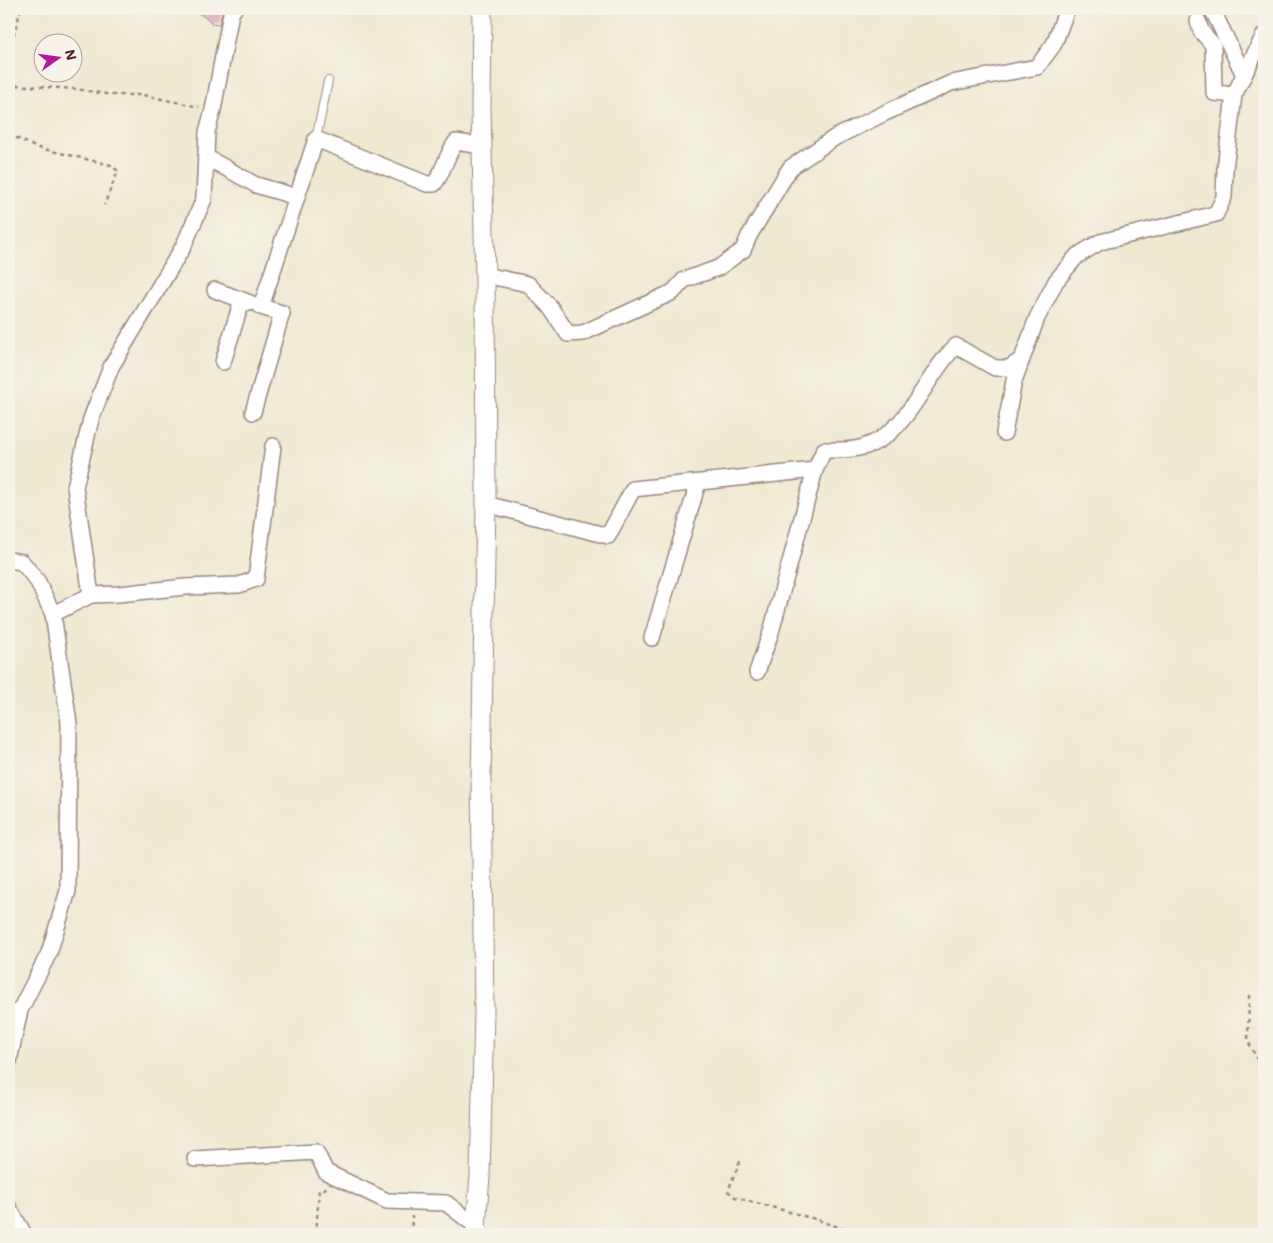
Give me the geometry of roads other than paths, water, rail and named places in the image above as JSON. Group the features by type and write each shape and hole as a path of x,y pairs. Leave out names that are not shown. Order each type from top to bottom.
{"street":[{"path":"91,595 75,487 91,419 110,367 183,247 204,199 207,132 213,110 231,13 234,9"},
{"path":"477,1230 484,1012 482,780 486,504 482,9"},
{"path":"485,275 528,284 550,307 568,334 583,333 637,309 673,292 684,280 718,268 743,250 749,236 790,168 834,138 951,83 1037,67 1054,44 1067,9"},
{"path":"1212,9 1244,75"},
{"path":"1198,21 1201,31 1213,44 1214,93 1234,95"},
{"path":"1004,433 1014,381 1037,318 1056,281 1077,256 1100,242 1216,214 1224,197 1225,169 1234,95 1264,35"},
{"path":"261,308 316,140 427,184 434,184 439,178 450,151 456,142 482,146"},
{"path":"206,157 256,185 297,197"},
{"path":"215,290 261,308 282,313 253,412"},
{"path":"223,362 242,300"},
{"path":"757,672 771,632 815,470 824,450 863,447 882,438 911,408 944,357 956,346 995,368 1009,368 1022,360"},
{"path":"53,614 91,595 185,587 239,585 256,579 273,446"},
{"path":"486,504 608,536 633,490 815,470"},
{"path":"652,638 698,483"},
{"path":"9,560 22,562 38,582 53,614 69,723 68,892 49,953 20,1010 9,1061"},
{"path":"195,1159 316,1152 326,1172 387,1201 446,1203 477,1230"},
{"path":"9,1208 24,1234"}],"lane":[{"path":"316,140 328,81"}]}
